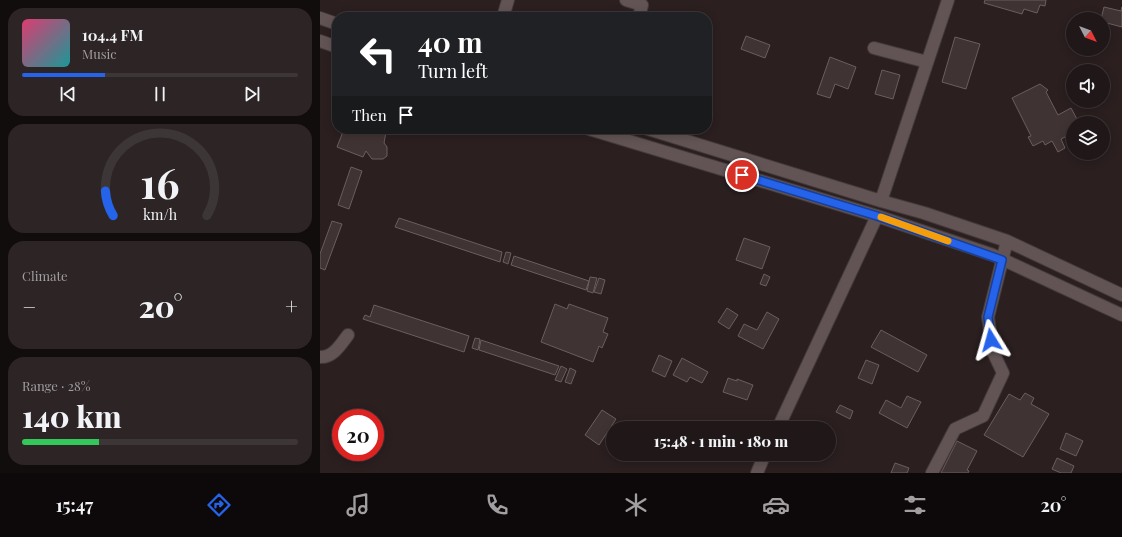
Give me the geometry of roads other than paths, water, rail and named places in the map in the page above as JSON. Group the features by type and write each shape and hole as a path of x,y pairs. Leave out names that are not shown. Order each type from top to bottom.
{"street":[{"path":"504,12 508,0"},
{"path":"626,0 642,5 640,12"},
{"path":"881,201 948,0"},
{"path":"320,18 332,22"},
{"path":"320,41 332,45"},
{"path":"874,48 927,62"},
{"path":"614,134 877,216 1002,260 1122,315"},
{"path":"664,134 924,213 1007,241 1121,293"},
{"path":"781,421 877,216"},
{"path":"932,473 955,429 983,416 1003,373 993,352 988,317 1007,241"},
{"path":"320,357 329,356 333,353 348,335"},
{"path":"757,473 763,461"}]}
